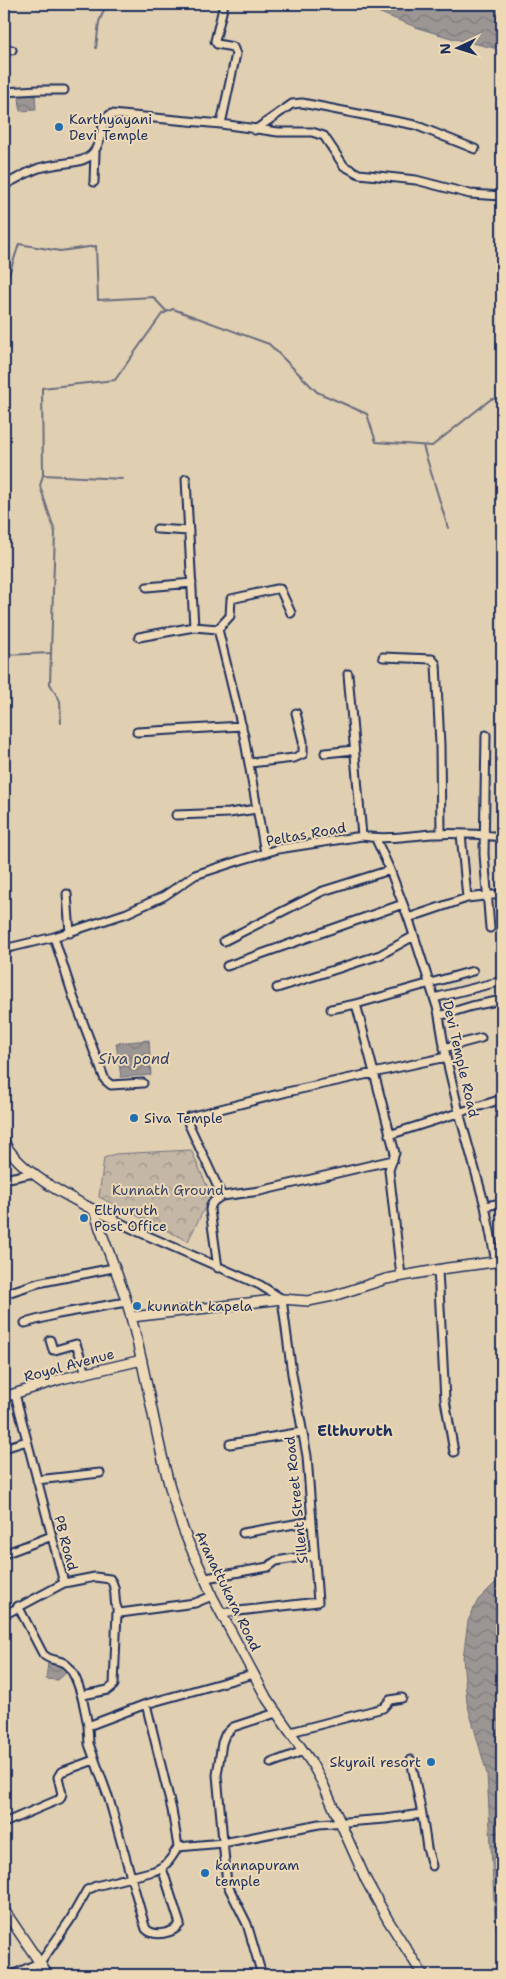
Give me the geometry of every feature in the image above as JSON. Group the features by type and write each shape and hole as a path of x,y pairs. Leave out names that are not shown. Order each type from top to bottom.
{"main road":[{"path":"4,1142 14,1157 48,1184 94,1210"},
{"name":"Aranattukara Road","path":"94,1210 113,1268 132,1317 158,1446 190,1548 206,1578 212,1596 254,1674 276,1713 304,1751 323,1784 366,1880 388,1920 423,1975"},
{"path":"132,1317 282,1299 308,1301 325,1298 386,1279 499,1262"},
{"name":"Royal Avenue","path":"4,1397 61,1379 142,1360"},
{"path":"4,1910 48,1975"}],"street":[{"path":"221,124 236,54 233,48 221,45 215,41 224,4"},
{"path":"4,48 12,50"},
{"path":"4,92 64,90"},
{"path":"255,130 292,104 302,103 415,125 475,149"},
{"path":"4,185 38,169 90,158 102,133 104,119 112,114 221,124 255,130 312,132 324,136 344,166 359,174 416,180 470,194 502,196"},
{"path":"94,182 95,151"},
{"path":"186,479 194,627"},
{"path":"157,529 190,532"},
{"path":"147,587 192,583"},
{"path":"218,629 230,616 231,599 276,589 280,589 291,613"},
{"path":"139,637 194,627 218,629"},
{"path":"218,629 250,763 265,853"},
{"path":"383,656 432,659 436,664 440,745 441,834"},
{"path":"348,674 362,836"},
{"path":"250,763 294,758 303,754 303,741 296,713"},
{"path":"137,732 242,726"},
{"path":"486,735 484,854 490,928"},
{"path":"325,753 354,750"},
{"path":"176,815 229,813 257,809"},
{"name":"Peltas Road","path":"4,949 70,933 164,896 195,875 278,850 362,836 376,839 441,834 502,837"},
{"path":"461,834 467,898"},
{"name":"Devi Temple Road","path":"376,839 403,904 434,998 459,1112 499,1262"},
{"path":"224,941 323,891 390,870"},
{"path":"67,894 70,933"},
{"path":"408,918 467,898 502,894"},
{"path":"227,966 403,904"},
{"path":"277,988 380,954 414,936"},
{"path":"54,938 73,996 105,1080 111,1085 143,1083"},
{"path":"331,1009 356,1004 473,971"},
{"path":"434,998 502,981"},
{"path":"439,1016 472,1006 502,1000"},
{"path":"356,1004 395,1153 389,1170 401,1276"},
{"path":"444,1048 482,1038"},
{"path":"222,1196 187,1121 189,1117 446,1058"},
{"path":"389,1135 502,1099"},
{"path":"218,1268 210,1210 213,1202 222,1196 260,1191 393,1160"},
{"path":"4,1179 34,1173"},
{"path":"485,1206 502,1203"},
{"path":"94,1210 218,1268 260,1285 282,1299"},
{"path":"4,1294 38,1283 113,1268"},
{"path":"438,1270 445,1400 454,1452"},
{"name":"Sillent Street Road","path":"221,1613 318,1602 307,1456 292,1374 282,1299"},
{"path":"25,1323 58,1314 126,1302"},
{"path":"50,1340 53,1350 76,1344 86,1373"},
{"name":"PB Road","path":"15,1394 64,1582 95,1577 110,1579 113,1582 117,1611"},
{"path":"230,1444 302,1432"},
{"path":"4,1448 27,1442"},
{"path":"37,1480 100,1473"},
{"path":"243,1534 312,1521"},
{"path":"4,1554 52,1536"},
{"path":"206,1578 268,1567 276,1561 314,1555"},
{"path":"4,1615 64,1582"},
{"path":"83,1695 108,1690 114,1685 117,1611 128,1614 195,1603 212,1596"},
{"path":"18,1606 43,1654 46,1658 63,1662 67,1665 83,1695 88,1726 87,1736 109,1799 146,1929 149,1932 160,1934 178,1928 180,1924 162,1868"},
{"path":"88,1726 146,1704 254,1674"},
{"path":"291,1732 383,1708 390,1700 402,1698"},
{"path":"12,1975 41,1962 70,1920 87,1890 162,1868 170,1862 178,1847 172,1810 146,1704"},
{"path":"262,1975 247,1924 239,1906 229,1891 217,1775 222,1743 233,1727 276,1713"},
{"path":"271,1763 304,1751"},
{"path":"4,1824 60,1799 62,1794 58,1777 61,1772 94,1760"},
{"path":"411,1760 432,1866"},
{"path":"178,1847 223,1842 319,1824 341,1824 422,1814"}],"green space":[{"name":"Kunnath Ground","path":"191,1150 211,1195 188,1241 99,1197 104,1158 115,1154"}],"water":[{"path":"358,4 502,4 502,50 418,28"},
{"path":"35,93 36,110 20,111 19,94"},
{"name":"Siva pond","path":"149,1040 151,1075 121,1077 116,1043"},
{"path":"502,1576 502,1972 495,1918 487,1774 467,1703 463,1658 468,1621 478,1600"},
{"path":"57,1662 65,1665 66,1673 58,1680 46,1679 48,1663"}],"waterway":[{"path":"96,48 99,22 104,10 103,4"},
{"path":"4,290 19,244 60,251 96,246 98,300 153,297 167,312"},
{"path":"61,723 60,701 50,684 55,532 40,486 43,475 42,388 115,380 162,314 173,309 269,344 317,392 367,414 376,442 432,446 491,399 502,399"},
{"path":"423,446 448,528"},
{"path":"43,475 122,479"},
{"path":"4,655 51,653"}],"place":[{"name":"Karthyayani Devi Temple","path":"59,127"},
{"name":"Siva Temple","path":"134,1118"},
{"name":"Elthuruth Post Office","path":"84,1218"},
{"name":"kunnath kapela","path":"137,1306"},
{"name":"Skyrail resort","path":"431,1762"},
{"name":"kannapuram temple","path":"205,1873"}],"district":[{"name":"Elthuruth","path":"355,1431"}]}
